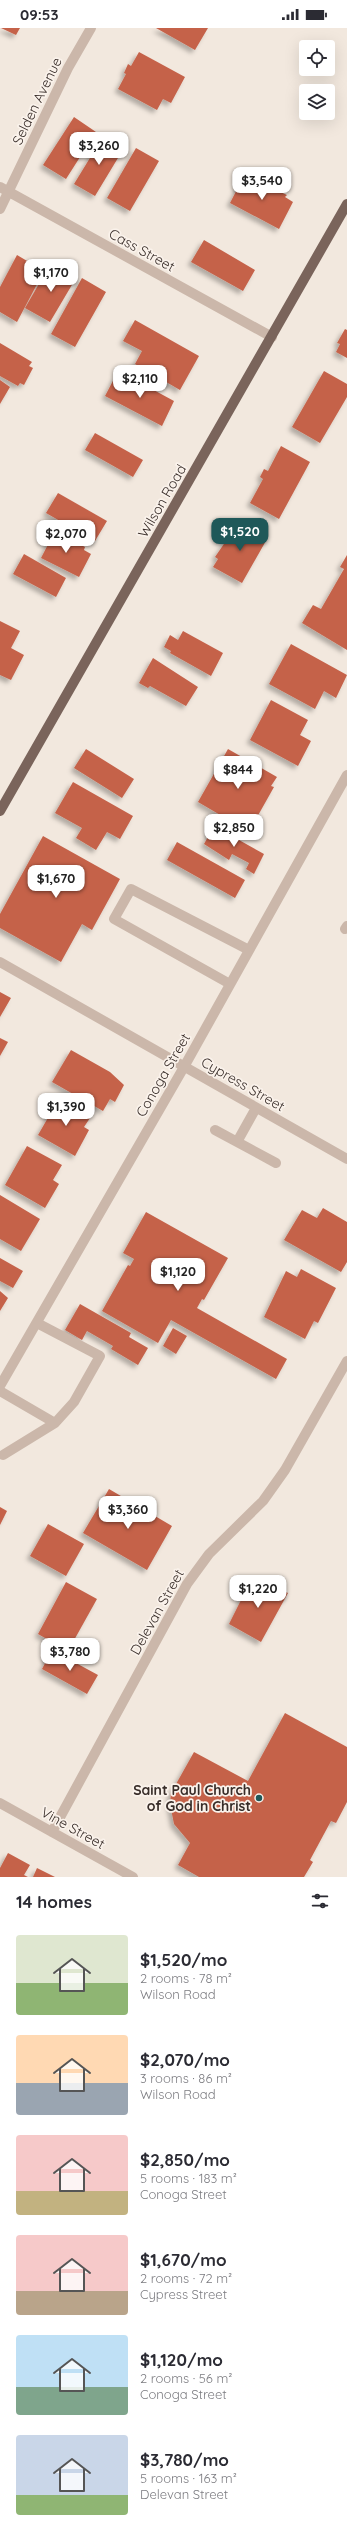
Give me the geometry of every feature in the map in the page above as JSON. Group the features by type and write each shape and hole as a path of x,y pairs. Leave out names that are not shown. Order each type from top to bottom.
{"main road":[{"name":"Wilson Road","path":"0,810 347,204"}],"street":[{"name":"Selden Avenue","path":"0,209 4,189 68,68 91,28"},
{"name":"Cass Street","path":"4,189 272,337"},
{"name":"Conoga Street","path":"0,1386 184,1067 249,950 344,788 347,776"},
{"path":"230,984 114,919 131,888 249,950"},
{"name":"Cypress Street","path":"0,962 347,1159"},
{"path":"237,1142 256,1108"},
{"path":"215,1130 276,1163"},
{"path":"3,1455 55,1423 74,1402 100,1356 37,1323"},
{"name":"Delevan Street","path":"52,1832 187,1584 209,1554 263,1501 285,1470 347,1361"},
{"path":"0,1391 55,1423"},
{"name":"Vine Street","path":"0,1803 133,1877"}],"building":[{"path":"1,28 20,28 16,35"},
{"path":"156,28 208,28 195,50"},
{"path":"139,52 185,77 171,103 163,99 157,110 118,89 126,74 124,73 128,64 131,66"},
{"path":"74,117 96,132 66,179 43,165"},
{"path":"104,135 124,148 95,196 74,184"},
{"path":"136,148 159,161 130,211 107,198"},
{"path":"245,174 276,185 274,189 287,195 285,197 293,202 279,229 230,203"},
{"path":"204,240 255,270 243,291 191,262"},
{"path":"17,255 44,271 17,322 0,312 0,287"},
{"path":"51,263 76,278 50,322 25,308"},
{"path":"82,278 106,292 75,347 51,334"},
{"path":"135,320 199,356 180,390 135,364 142,351 123,341"},
{"path":"345,329 347,330 347,358 336,352 340,344 337,343"},
{"path":"0,343 32,362 29,366 33,368 24,385 20,383 18,386 0,376"},
{"path":"324,371 347,384 347,397 320,443 292,427"},
{"path":"126,375 174,401 162,426 105,396 115,377 123,382"},
{"path":"0,380 10,387 0,404"},
{"path":"95,433 143,460 133,477 85,450"},
{"path":"281,446 310,462 279,519 250,503 263,479 260,477 264,469 268,471"},
{"path":"58,493 107,521 95,541 46,513"},
{"path":"239,522 267,539 242,583 213,567 218,559 215,557"},
{"path":"55,531 85,547 84,550 91,554 79,577 41,558"},
{"path":"24,554 66,578 56,597 13,574"},
{"path":"347,555 347,650 302,623 313,605 321,609 344,569 340,567"},
{"path":"0,621 20,631 11,648 24,655 11,680 0,675"},
{"path":"183,631 223,653 211,676 170,653 171,651 164,647 170,635 178,640"},
{"path":"291,644 347,675 336,698 324,691 315,709 269,684"},
{"path":"153,658 198,687 186,706 150,686 148,688 139,683"},
{"path":"271,700 308,720 300,735 311,741 298,766 250,740"},
{"path":"86,749 134,779 122,798 74,768"},
{"path":"228,749 277,777 271,786 274,787 256,819 253,817 246,830 198,802"},
{"path":"73,782 133,816 120,839 107,832 96,850 76,838 82,828 55,813"},
{"path":"214,826 264,854 254,874 246,869 249,863 232,854 229,860 204,844"},
{"path":"43,836 120,879 92,930 82,924 61,962 0,928 0,914"},
{"path":"177,842 245,880 235,898 167,860"},
{"path":"0,992 11,998 0,1017"},
{"path":"0,1038 8,1042 0,1056"},
{"path":"71,1050 110,1072 124,1085 115,1102 110,1099 103,1111 52,1082"},
{"path":"60,1097 92,1115 84,1127 89,1130 75,1156 38,1135"},
{"path":"27,1146 62,1165 53,1180 59,1184 45,1208 5,1185"},
{"path":"0,1195 40,1219 21,1251 0,1239"},
{"path":"323,1208 347,1222 347,1262 341,1272 284,1240 302,1210 317,1218"},
{"path":"146,1212 228,1258 204,1300 202,1299 197,1308 287,1359 276,1379 171,1320 158,1343 102,1311 128,1265 130,1266 134,1259 123,1253"},
{"path":"0,1258 23,1271 13,1288 0,1281"},
{"path":"301,1269 336,1288 318,1323 314,1321 305,1339 264,1317 286,1271 297,1277"},
{"path":"0,1291 8,1298 0,1311"},
{"path":"80,1304 131,1333 129,1337 148,1348 138,1365 111,1349 113,1346 87,1331 82,1340 65,1330"},
{"path":"173,1328 187,1336 176,1354 163,1346"},
{"path":"109,1489 172,1526 147,1570 83,1533"},
{"path":"0,1507 7,1511 0,1525"},
{"path":"48,1524 84,1544 66,1576 30,1556"},
{"path":"253,1576 288,1593 261,1642 229,1624"},
{"path":"66,1582 97,1599 68,1651 38,1634"},
{"path":"52,1650 98,1675 87,1694 42,1669"},
{"name":"Saint Paul Church of God in Christ","path":"285,1713 347,1747 347,1802 336,1823 331,1821 310,1860 313,1862 304,1877 199,1877 178,1865 190,1843 174,1824 170,1804 171,1793 194,1752 248,1781"},
{"path":"8,1853 30,1865 24,1875 28,1877 0,1877 0,1868"},
{"path":"37,1868 55,1877 33,1877"}],"place":[{"name":"Saint Paul Church of God in Christ","path":"259,1798"}]}
